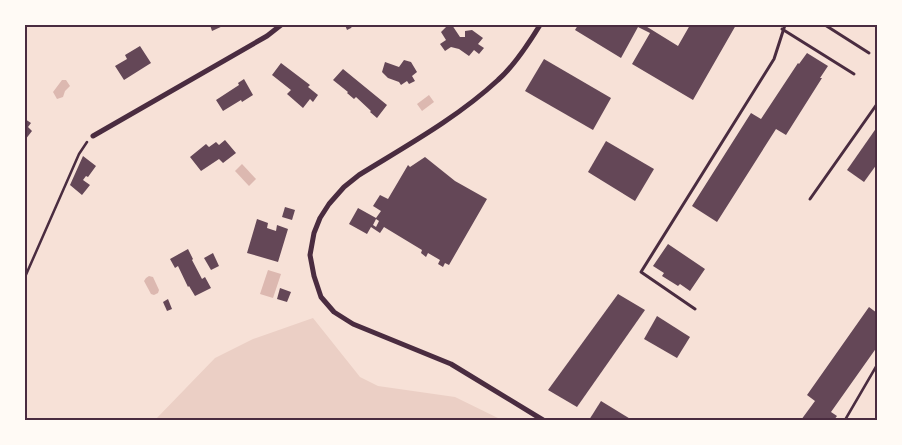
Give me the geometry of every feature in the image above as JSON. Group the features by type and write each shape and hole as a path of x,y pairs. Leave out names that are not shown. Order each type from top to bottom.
{"street":[{"path":"93,136 267,36 281,25"},
{"path":"540,25 500,79 459,112 358,175 344,187 320,218 314,233 310,255 321,297 334,312 353,324 451,364 543,420"}],"lane":[{"path":"695,309 641,272 774,59 784,25"},
{"path":"825,25 869,53"},
{"path":"782,29 854,74"},
{"path":"810,199 877,104"}],"path":[{"path":"25,277 79,154 93,136"},
{"path":"845,420 877,365"}],"shaded area":[{"path":"62,80 66,80 70,86 65,91 63,97 57,99 53,92"},
{"path":"429,95 434,102 422,111 417,104"},
{"path":"242,164 256,179 249,186 235,171"},
{"path":"268,270 281,274 273,298 260,294"},
{"path":"149,276 153,277 159,290 154,295 151,294 144,281"},
{"path":"313,318 360,377 378,386 455,397 502,420 155,420 215,358 253,339"}],"building":[{"path":"210,25 225,25 212,31"},
{"path":"345,25 353,25 347,30"},
{"path":"448,25 452,25 460,37 465,37 465,31 472,30 483,38 478,44 484,48 479,54 474,50 469,56 459,49 451,47 445,51 440,44 446,40 441,32"},
{"path":"578,25 644,25 678,46 690,25 736,25 693,100 632,64 650,33 638,27 621,58 575,30"},
{"path":"140,46 151,63 124,80 115,66 127,59 125,55"},
{"path":"807,53 828,66 820,78 822,78 786,135 776,129 717,222 692,206 751,113 761,119 798,63"},
{"path":"544,59 611,98 593,130 525,91"},
{"path":"404,60 411,62 417,72 412,76 415,81 409,84 407,81 401,85 399,82 388,78 382,72 385,62 399,67"},
{"path":"281,63 310,85 308,87 318,95 313,102 310,99 303,108 287,94 291,90 272,75"},
{"path":"343,69 387,105 377,118 356,97 354,99 333,80"},
{"path":"244,79 253,95 223,111 216,100 239,85 238,83"},
{"path":"25,119 31,123 28,127 32,131 25,140"},
{"path":"877,127 877,164 864,182 847,170"},
{"path":"225,140 236,153 223,163 219,159 201,171 190,157 206,144 209,147 216,142 219,145"},
{"path":"606,141 654,169 635,201 588,172"},
{"path":"83,156 96,166 88,177 86,176 83,180 90,185 82,195 70,185"},
{"path":"425,157 455,181 487,199 449,265 445,263 443,267 438,264 440,260 428,253 426,257 421,253 422,250 384,227 380,233 371,227 367,234 349,224 358,208 376,218 381,211 373,206 380,195 388,199 408,165 410,167","holes":["376,219 379,221 376,227 373,225"]},
{"path":"285,207 295,210 292,220 282,217"},
{"path":"257,219 268,223 267,228 276,231 277,225 288,229 278,262 247,253"},
{"path":"668,244 705,269 690,291 662,276 664,273 653,266"},
{"path":"188,249 202,279 205,277 211,288 195,296 188,287 178,266 175,268 170,259"},
{"path":"213,253 219,266 211,270 204,258"},
{"path":"280,288 291,292 287,302 277,299"},
{"path":"618,294 645,310 577,407 548,390"},
{"path":"168,299 172,309 167,311 163,302"},
{"path":"869,307 877,313 877,347 831,412 837,416 834,420 801,420 815,401 807,395"},
{"path":"657,316 690,337 677,358 644,339"},
{"path":"601,401 632,420 589,420"}]}
